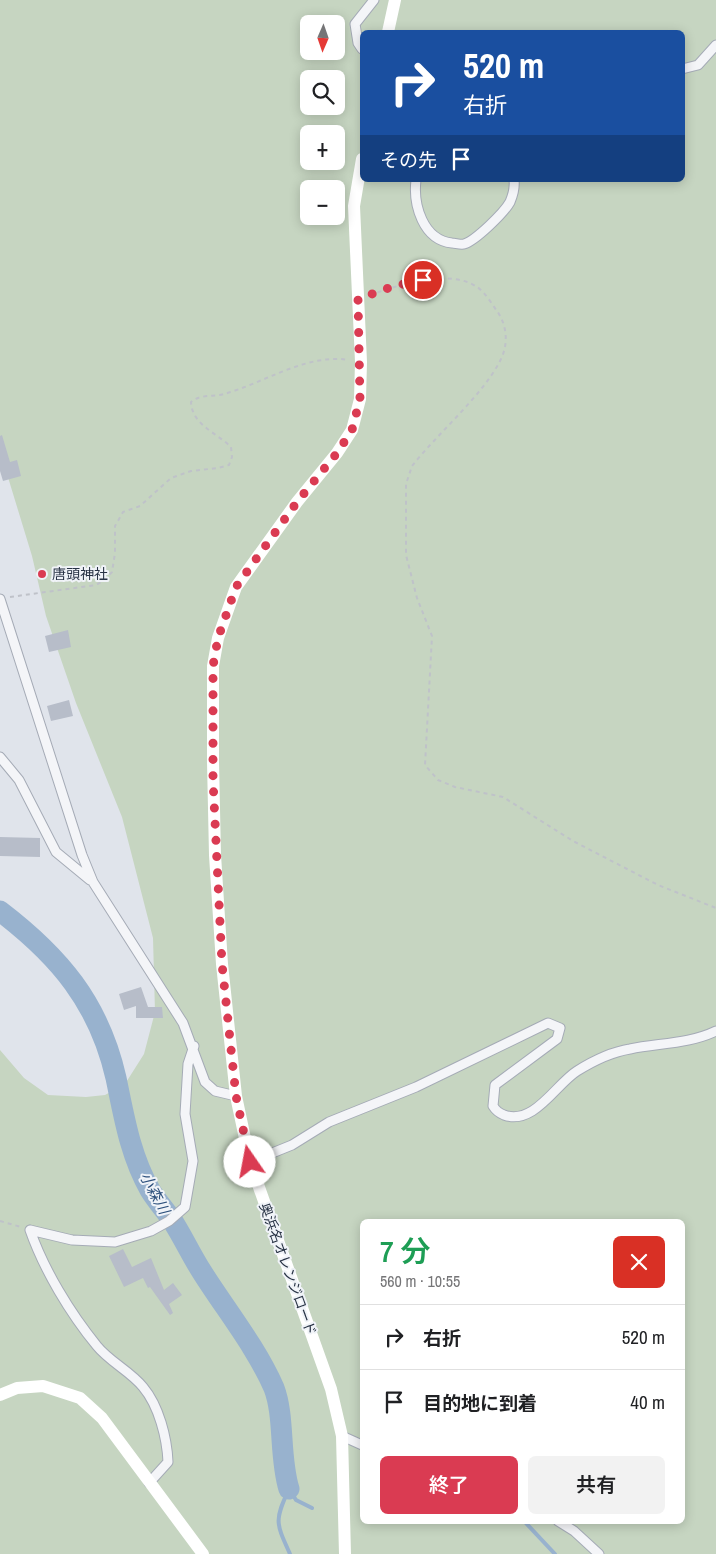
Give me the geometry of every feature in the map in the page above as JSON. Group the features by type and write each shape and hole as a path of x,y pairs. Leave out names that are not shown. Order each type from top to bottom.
{"street":[{"path":"360,46 355,24 374,0"},
{"path":"388,30 395,0"},
{"path":"685,68 698,64 716,45"},
{"name":"奥浜名オレンジロード","path":"345,1554 342,1436 328,1380 250,1162 236,1096 222,964 215,855 213,676 218,638 236,587 297,502 337,453 352,430 360,399 361,362 354,206 360,171"},
{"path":"416,182 414,194 418,213 432,236 443,242 464,244 480,234 506,207 514,190 514,182"},
{"path":"0,599 92,882 183,1022 194,1046 205,1082 215,1091 236,1096"},
{"path":"0,757 19,780 56,852 92,882"},
{"path":"250,1162 292,1145 329,1122 416,1088 548,1023 560,1028 557,1039 495,1085 493,1106 501,1114 510,1117 525,1114 539,1106 575,1072 603,1057 628,1049 698,1039 716,1031"},
{"path":"30,1230 72,1240 115,1242 152,1231 169,1221 185,1207 193,1162 185,1114 187,1071 194,1046"},
{"path":"30,1230 39,1256 97,1346 143,1387 155,1408 168,1448 168,1462 149,1483"},
{"path":"0,1395 17,1388 43,1386 80,1398 102,1418 203,1554"},
{"path":"342,1436 360,1444"},
{"path":"563,1524 574,1531 599,1554"}],"path":[{"path":"358,299 413,282 433,279 463,281 478,287 502,318 507,329 501,359 497,366 489,378 412,466 406,484 406,555 417,598 432,636 425,765 438,780 455,788 503,797 573,841 658,885 716,908"},
{"path":"10,597 96,585 103,581 112,572 115,553 115,526 123,512 140,506 171,478 191,471 228,465 232,457 231,447 197,419 191,402 196,398 224,394 272,375 331,357 361,362"},
{"path":"0,1221 30,1230"}],"green space":[{"path":"0,0 716,0 716,1554 0,1554 0,1050 24,1078 48,1095 86,1097 105,1095 125,1084 144,1054 155,1012 153,938 122,817 76,703 46,616 32,556 0,451"}],"building":[{"path":"2,435 10,462 17,460 21,476 3,481 0,471 0,436"},
{"path":"68,630 71,647 49,652 45,636"},
{"path":"69,700 73,716 51,721 47,706"},
{"path":"0,837 40,838 40,857 0,856"},
{"path":"141,987 148,1007 162,1007 163,1018 136,1018 136,1006 124,1010 119,994"},
{"path":"123,1249 132,1267 151,1258 164,1290 173,1283 182,1295 169,1304 173,1313 170,1315 150,1287 148,1288 143,1278 124,1287 109,1256"}],"waterway":[{"name":"小森川","path":"0,911 41,946 58,964 74,983 99,1027 109,1051 125,1121 143,1177 152,1194 176,1226 202,1272 250,1343 274,1388 280,1412 284,1464 289,1489"},
{"path":"289,1489 281,1508 279,1522 290,1554"},
{"path":"289,1489 296,1500 312,1508"},
{"path":"527,1524 555,1554"}],"place":[{"name":"唐頭神社","path":"42,574"}],"route":[{"path":"250,1162 236,1096 222,964 215,855 213,666 218,638 236,587 297,502 337,453 352,430 360,399 361,362 358,299 394,286 423,280"}]}
